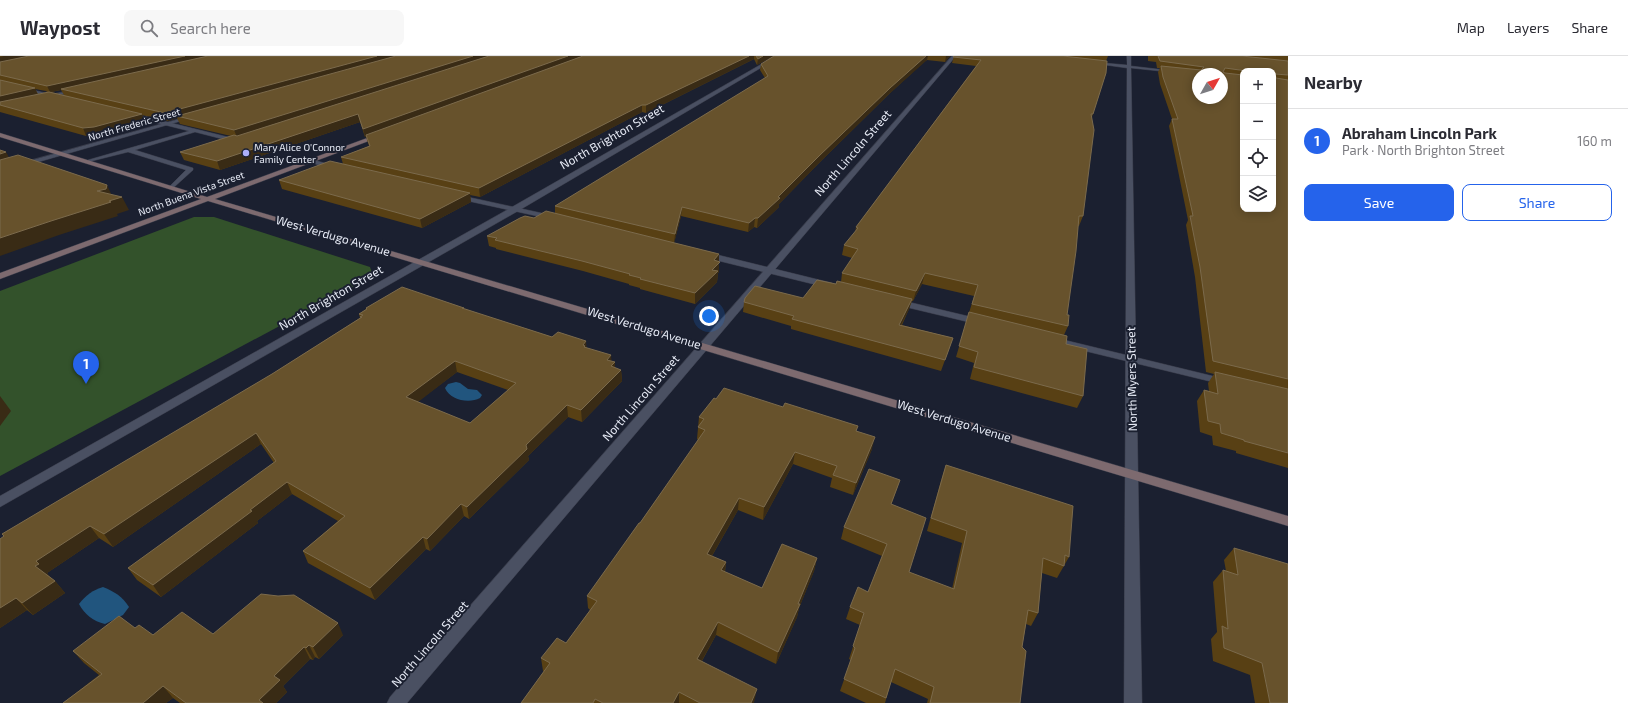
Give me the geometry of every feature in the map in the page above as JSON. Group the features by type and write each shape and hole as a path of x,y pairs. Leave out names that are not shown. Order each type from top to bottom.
{"main road":[{"name":"North Buena Vista Street","path":"0,276 384,133"},
{"name":"West Verdugo Avenue","path":"0,135 90,161 208,199 1288,521"}],"street":[{"name":"North Brighton Street","path":"0,502 420,261 515,209 779,56"},
{"name":"North Lincoln Street","path":"396,703 954,56"},
{"name":"North Myers Street","path":"1129,56 1133,703"},
{"path":"1084,62 1192,73"},
{"path":"0,83 66,100"},
{"path":"36,99 81,89"},
{"path":"121,113 237,141 244,139"},
{"name":"North Frederic Street","path":"0,171 198,116"},
{"path":"90,161 194,131"},
{"path":"128,150 191,169 172,187"},
{"path":"310,161 344,169"},
{"path":"447,194 561,220"},
{"path":"700,254 839,288"},
{"path":"885,299 993,325"},
{"path":"1047,338 1236,385"}],"green space":[{"path":"194,217 214,217 370,267 372,273 367,279 0,476 0,291"}],"water":[{"path":"456,382 468,389 477,390 482,395 480,398 471,401 455,398 447,392 445,388 448,384"},
{"path":"103,587 118,595 129,607 123,615 105,624 90,617 79,604 90,593"}],"building":[{"path":"29,56 185,56 47,86 0,75 0,62"},
{"path":"208,56 377,56 165,113 61,89"},
{"path":"396,56 473,56 234,130 177,116"},
{"path":"489,56 568,56 363,129 358,114 217,161 180,152 234,135 237,136"},
{"path":"583,56 749,56 646,105 642,105 479,188 341,157 370,146 366,135"},
{"path":"756,56 763,56 758,59"},
{"path":"774,56 926,56 890,88 819,156 778,197 780,198 758,218 755,218 749,223 682,207 675,234 555,206 768,76 761,64"},
{"path":"1063,56 1107,61 1106,73 1093,114 1091,114 1094,130 1083,216 1079,216 1076,251 1067,315 1069,315 1068,326 972,304 978,285 925,273 916,291 842,273 858,249 844,245 981,60 953,57"},
{"path":"1158,56 1242,56 1288,61 1288,75 1276,74 1276,68 1240,68 1240,70 1228,68 1203,68 1204,67 1160,61"},
{"path":"1161,66 1192,69 1192,104 1228,104 1228,73 1240,75 1240,212 1276,212 1276,78 1288,80 1288,379 1213,361 1200,267 1190,216 1193,216 1172,119 1178,119 1163,77"},
{"path":"0,80 35,88 0,96"},
{"path":"49,92 142,114 94,127 83,128 0,105 0,102"},
{"path":"0,150 6,152 0,154"},
{"path":"18,155 107,185 106,189 97,191 122,197 109,201 111,202 0,238 0,160"},
{"path":"330,161 470,193 420,219 279,180"},
{"path":"546,211 719,254 714,260 720,262 712,270 718,271 695,293 640,279 641,278 629,275 630,274 582,261 495,240 497,238 487,236 520,218 525,216 534,218"},
{"path":"817,280 836,284 837,281 912,299 899,325 953,338 945,360 792,319 794,316 744,302 745,298 755,286 803,298"},
{"path":"402,287 552,337 558,332 586,341 583,345 585,346 584,347 611,355 607,360 615,362 611,366 621,370 581,410 567,405 526,445 527,449 467,507 461,504 427,539 423,537 370,588 303,551 345,516 287,482 250,510 252,511 153,585 128,568 276,461 256,433 104,534 90,526 36,561 39,564 35,566 55,581 22,603 16,598 0,608 0,539 4,536 2,534 272,374 362,317 360,317 363,315 359,314 367,309 366,308","holes":["455,361 516,383 470,423 406,397"]},
{"path":"969,312 1067,336 1066,344 1087,349 1083,396 974,367 978,352 959,346"},
{"path":"1215,372 1288,389 1288,453 1221,433 1220,424 1208,421 1204,390 1218,394"},
{"path":"724,388 783,407 785,403 858,426 856,431 875,437 856,483 833,475 837,466 795,452 764,507 739,498 707,554 726,562 721,570 762,588 782,544 817,558 798,604 800,604 778,652 718,622 697,659 757,689 751,703 700,703 679,692 673,703 603,703 595,699 593,703 521,703 550,663 541,658 557,638 566,643 597,601 587,596 705,430 698,427 704,419 699,417"},
{"path":"946,465 1073,506 1069,557 1065,555 1064,566 1043,558 1038,613 1028,610 1022,647 1026,651 1020,703 930,703 934,687 895,669 886,698 844,679 855,648 853,646 864,613 850,607 858,587 868,592 887,544 844,527 869,469 900,480 891,504 926,518 909,572 954,589 967,531 931,518"},
{"path":"1234,548 1288,564 1288,703 1270,703 1262,663 1224,648 1222,626 1228,629 1223,570 1238,575"},
{"path":"261,594 278,596 294,595 338,623 313,647 309,645 306,648 304,647 274,676 280,680 259,700 263,703 186,703 163,686 143,703 63,703 102,674 73,651 119,616 135,628 139,625 153,635 182,612 213,634"}],"place":[{"name":"Mary Alice O'Connor Family Center","path":"246,153"},
{"name":"Abraham Lincoln Park","path":"86,384"}]}
